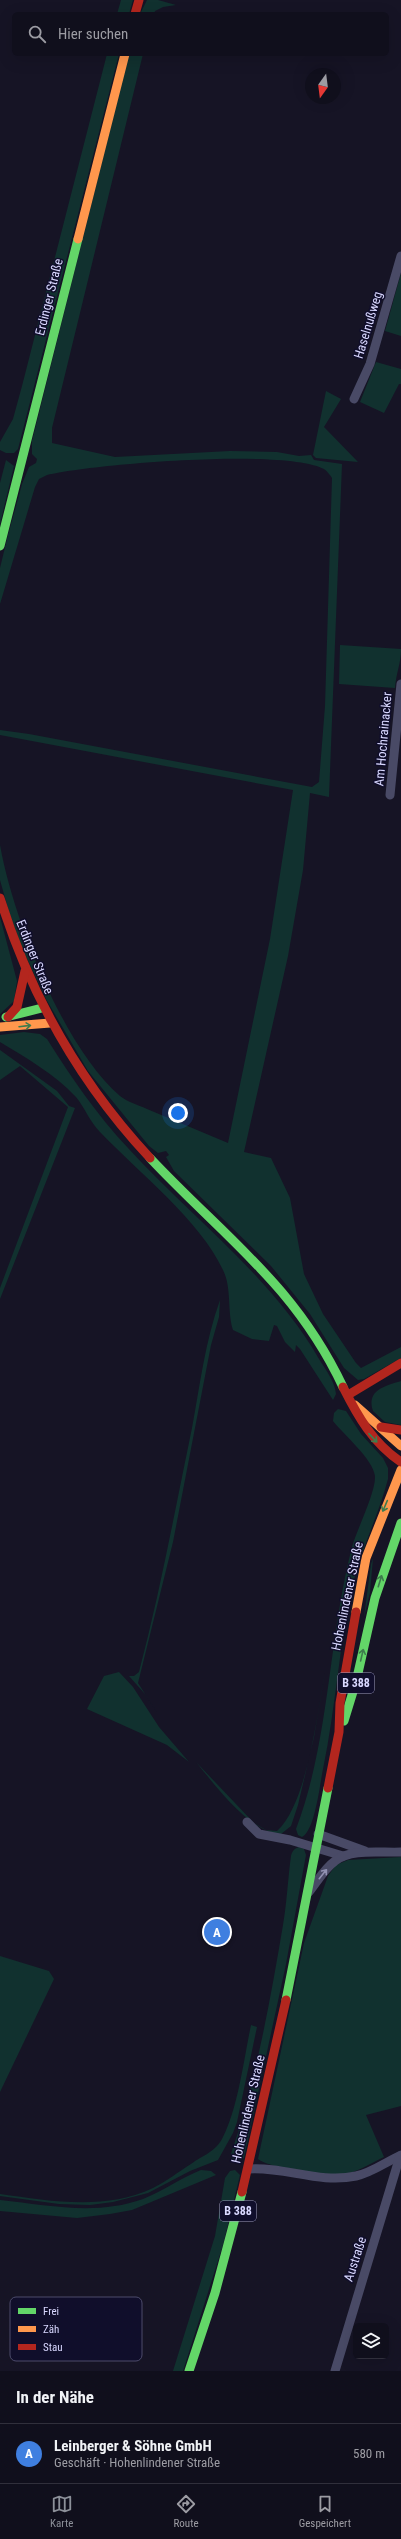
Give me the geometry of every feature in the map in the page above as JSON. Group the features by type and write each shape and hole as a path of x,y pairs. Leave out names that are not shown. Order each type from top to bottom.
{"main road":[{"path":"136,12 139,0"},
{"name":"Erdinger Straße","path":"0,546 124,56"},
{"name":"Erdinger Straße","path":"0,898 25,971 42,1008 84,1080 118,1122 154,1162 246,1250 287,1295 321,1345 365,1429 389,1455 401,1462"},
{"path":"4,1018 16,1007 25,971"},
{"path":"4,1018 42,1008"},
{"path":"0,1027 50,1023"},
{"path":"401,1363 350,1399 401,1446"},
{"path":"381,1427 401,1430"},
{"name":"Hohenlindener Straße","path":"339,1732 340,1703 366,1558 377,1526 401,1470"},
{"name":"Hohenlindener Straße","path":"189,2371 218,2286 248,2169 339,1732 356,1682 375,1598 401,1523"}],"street":[{"name":"Haselnußweg","path":"354,399 370,364 401,256"},
{"name":"Am Hochrainacker","path":"390,795 401,684"},
{"path":"247,1822 259,1834 343,1856"},
{"path":"318,1834 366,1852"},
{"path":"306,1895 332,1864 343,1856 366,1852 401,1852"},
{"path":"248,2169 279,2170 302,2176 338,2178 357,2176 401,2156"},
{"name":"Austraße","path":"334,2371 401,2156"}],"green space":[{"path":"121,0 133,0 130,12 118,12"},
{"path":"147,0 158,0 176,5 163,7 155,12 141,12"},
{"path":"106,56 118,56 18,449 14,453 6,453 0,450 0,442 13,419"},
{"path":"128,56 143,56 52,428 52,443 115,457 230,451 277,452 299,456 311,455 314,460 342,464 329,797 310,793 303,870 288,956 244,1152 271,1158 290,1198 304,1274 323,1314 356,1363 361,1368 401,1347 401,1358 364,1379 358,1380 344,1368 310,1314 271,1266 174,1171 166,1157 169,1155 166,1151 158,1153 149,1146 88,1071 46,999 21,946 0,880 0,845 16,908 44,980 60,1014 79,1046 99,1074 120,1096 126,1100 228,1143 270,939 293,790 0,735 0,730 29,734 312,787 319,782 325,706 332,478 324,469 303,463 271,460 231,459 188,460 104,466 47,475 39,479 35,487 0,604 0,568 8,535 22,484 29,467 36,463 37,459 32,454 32,441"},
{"path":"401,273 401,336 385,331"},
{"path":"376,362 401,369 401,384 399,384 384,413 360,402"},
{"path":"326,391 341,399 324,427 358,462 316,458 313,455"},
{"path":"6,460 14,466 0,524 0,483"},
{"path":"340,645 401,649 395,688 339,684"},
{"path":"0,917 17,981 14,1001 0,1014"},
{"path":"24,1032 40,1034 47,1039 85,1095 128,1148 230,1249 278,1301 300,1329 330,1376 336,1394 333,1400 300,1349 296,1345 295,1352 285,1342 277,1326 274,1325 269,1341 252,1339 233,1330 230,1315 228,1284 223,1270 212,1251 184,1215 96,1128 79,1101 68,1089 40,1067 0,1042 0,1035"},
{"path":"0,1050 57,1091 69,1106 75,1108 0,1299 0,1288 68,1107 20,1066 0,1080"},
{"path":"220,1300 219,1317 211,1345 173,1542 138,1683 158,1714 145,1694 129,1676 134,1676 139,1672 147,1642 161,1581 210,1332"},
{"path":"401,1381 401,1425 385,1422 373,1411 372,1398 378,1390 383,1387"},
{"path":"338,1409 346,1411 361,1434 383,1458 388,1468 388,1479 353,1583 344,1629 331,1722 314,1817 307,1833 302,1837 298,1835 296,1829 316,1760 344,1582 354,1539 375,1483 373,1469 369,1462 333,1421 334,1413"},
{"path":"373,1558 370,1593 364,1617 371,1564"},
{"path":"119,1672 133,1687 159,1727 189,1762 167,1745 87,1709 104,1676"},
{"path":"325,1673 314,1737 310,1753 314,1734"},
{"path":"308,1761 298,1805 291,1826 281,1834 266,1830 277,1831 287,1818 296,1801"},
{"path":"196,1762 254,1823 265,1830 257,1826 245,1817 223,1795"},
{"path":"299,1847 304,1849 306,1855 286,1964 244,2158 238,2162 232,2160 231,2154 248,2098 267,2012 284,1916 291,1856 294,1850"},
{"path":"401,1857 401,2106 366,2115 384,2157 358,2170 341,2174 302,2172 265,2163 258,2159 304,1943 328,1876 336,1865 348,1860"},
{"path":"0,1956 49,1971 54,1979 0,2092"},
{"path":"251,2025 257,2027 237,2122 233,2133 218,2160 190,2171 148,2193 113,2202 90,2205 59,2204 0,2196 0,2194 77,2202 116,2200 153,2188 209,2153 217,2146 223,2137 233,2112"},
{"path":"201,2170 211,2171 216,2175 132,2210 77,2218 0,2211 0,2200 72,2208 108,2207 125,2204 150,2196"},
{"path":"235,2170 240,2175 223,2245 183,2371 173,2371 215,2236 225,2178 230,2171"}],"traffic: fast":[{"path":"0,546 78,239"},
{"path":"6,1017 42,1008"},
{"path":"150,1158 231,1238 280,1291 303,1319 324,1351 343,1387"},
{"path":"344,1721 356,1682 375,1598 401,1523"},
{"path":"286,2000 328,1788"},
{"path":"189,2371 215,2293 242,2192"}],"traffic: slow":[{"path":"78,239 124,56"},
{"path":"0,1027 50,1023"},
{"path":"355,1405 401,1446"},
{"path":"356,1612 366,1558 401,1470"}],"traffic: jam":[{"path":"136,12 139,0"},
{"path":"0,898 12,934 27,970 42,1004 60,1037 101,1099 124,1129 150,1158"},
{"path":"8,1017 17,1007 25,971"},
{"path":"348,1395 401,1363"},
{"path":"343,1387 354,1409 367,1429 391,1455 401,1462"},
{"path":"381,1427 401,1430"},
{"path":"328,1788 339,1732 340,1703 356,1612"},
{"path":"242,2192 286,2000"}],"place":[{"name":"Leinberger & Söhne GmbH","path":"217,1932"}]}
